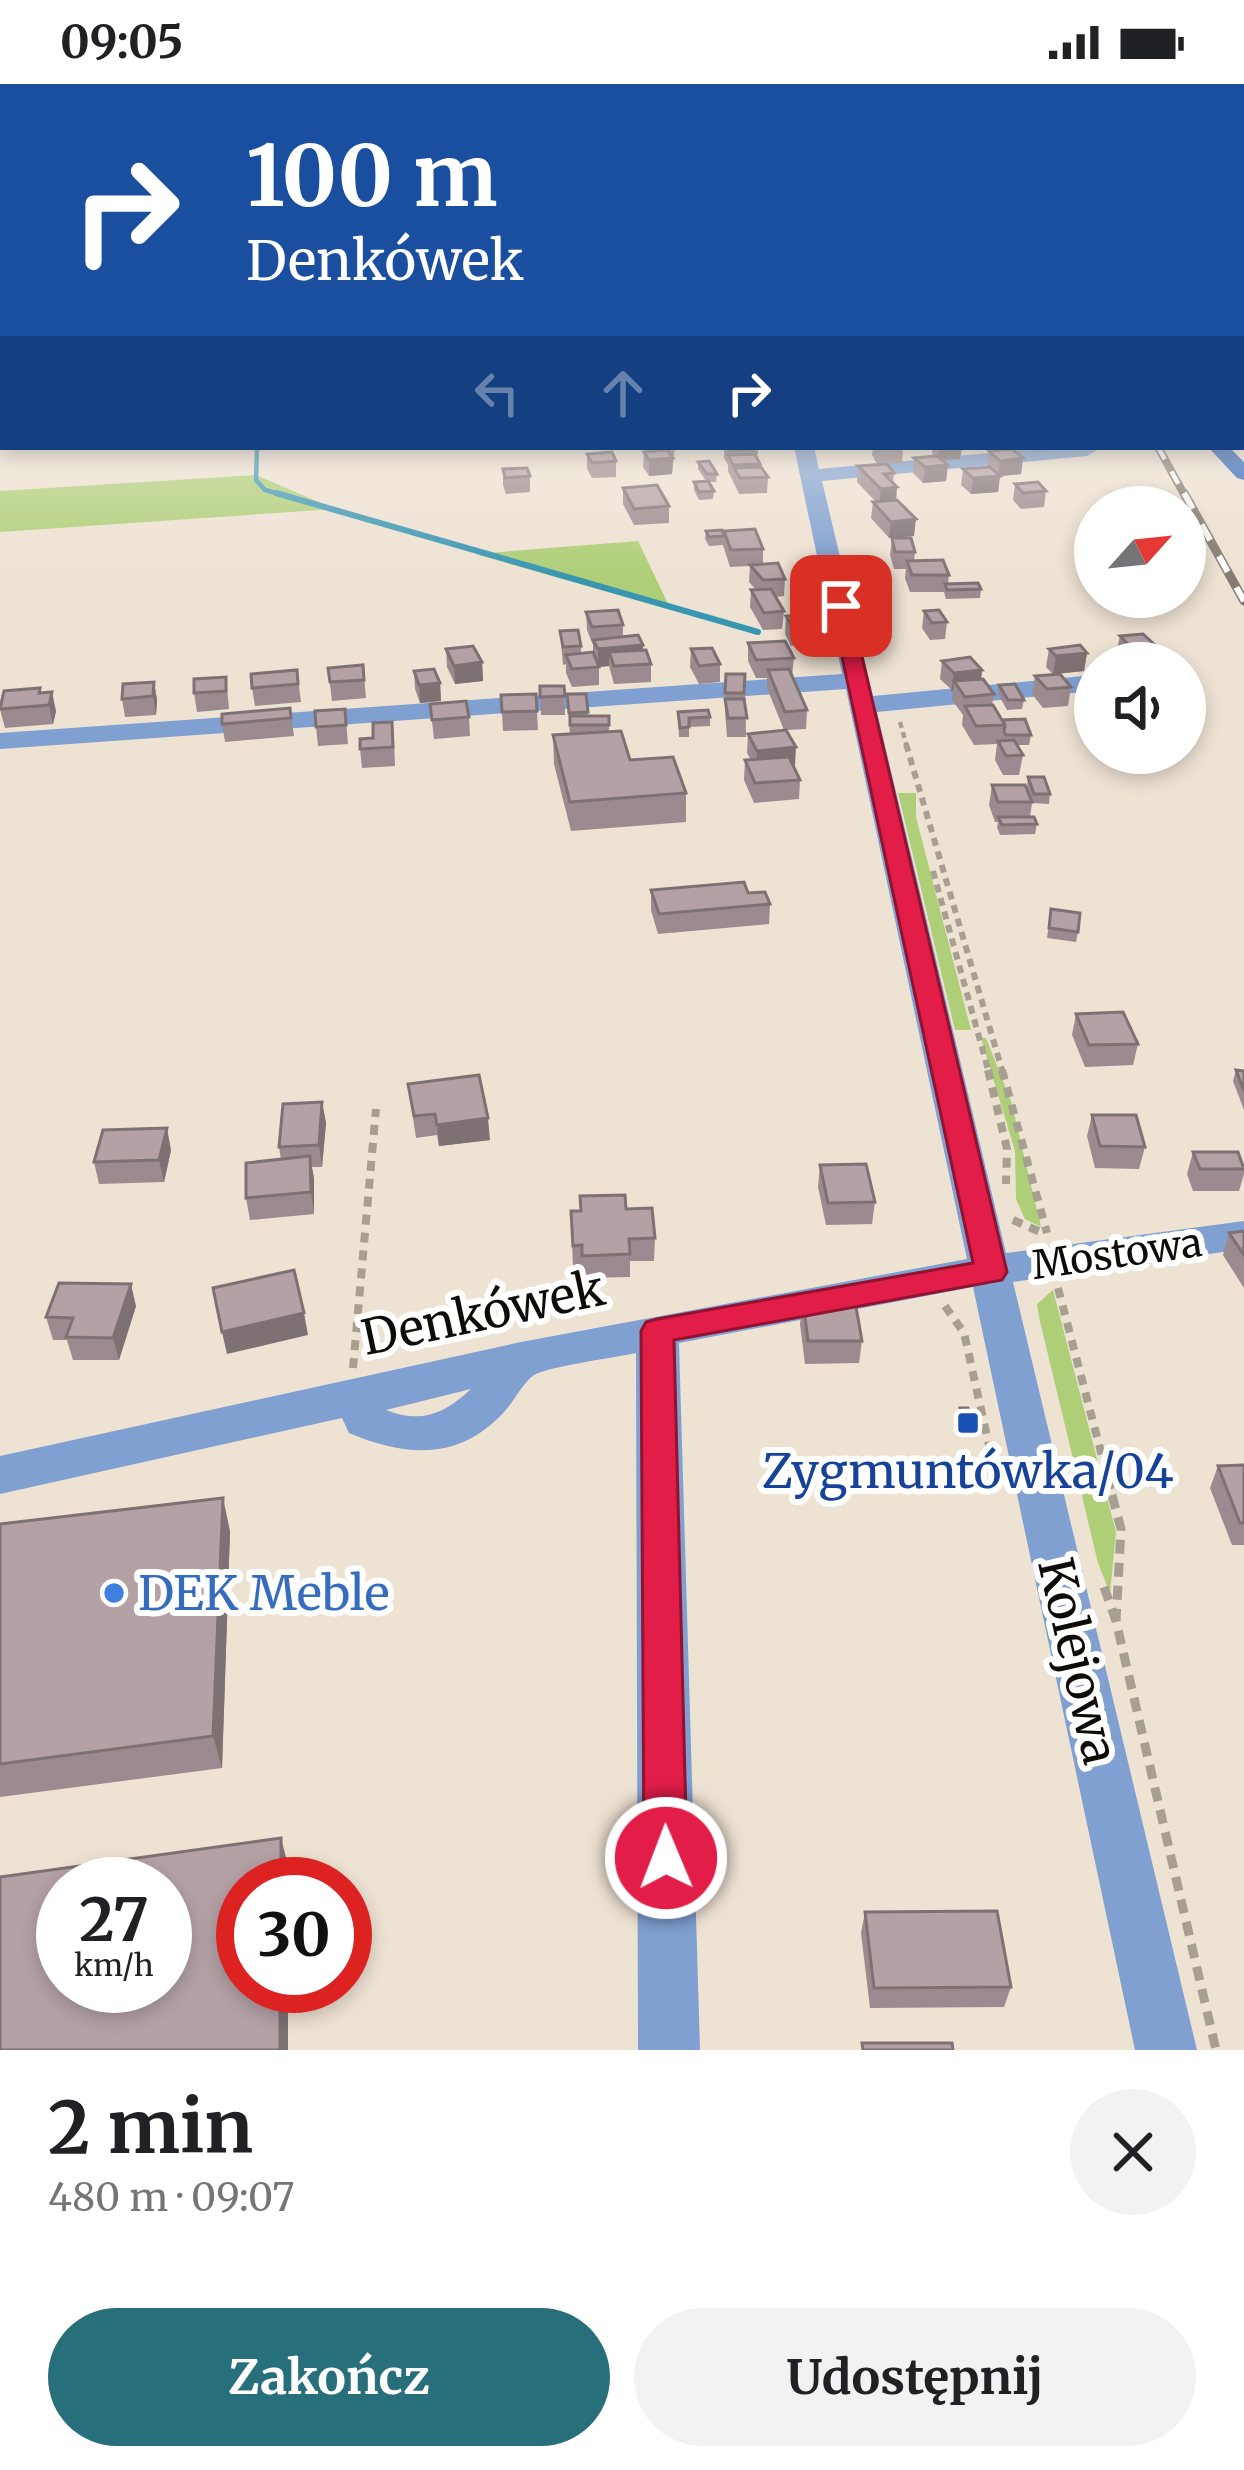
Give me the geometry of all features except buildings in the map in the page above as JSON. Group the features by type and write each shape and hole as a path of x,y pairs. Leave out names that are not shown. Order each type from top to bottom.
{"main road":[{"path":"1221,450 1244,474"}],"street":[{"path":"808,462 1087,450"},
{"name":"Kolejowa","path":"808,462 1166,2050"},
{"path":"0,741 1074,684"},
{"name":"Mostowa","path":"991,1272 1244,1235"},
{"name":"Denkówek","path":"0,1474 362,1394 365,1420 394,1435 433,1438 492,1400 521,1359 934,1278 991,1272"},
{"path":"657,1331 669,2050"}],"path":[{"path":"1006,1194 1007,1149 994,1090 918,816 920,804 988,1033 1014,1099 1051,1248"},
{"path":"362,1394 352,1366 376,1109"},
{"path":"1009,1208 1013,1220 1048,1235"},
{"path":"1057,1283 1121,1529 1116,1622 1216,2050"}],"green space":[{"path":"256,475 335,509 0,532 0,491"},
{"path":"638,541 671,610 475,554"},
{"path":"898,793 916,793 916,817 971,1030 955,1030"},
{"path":"981,1038 986,1038 1011,1101 1041,1227 1025,1219 1016,1199 1015,1151"},
{"path":"1053,1290 1116,1532 1110,1593 1098,1563 1039,1317 1037,1304"}],"waterway":[{"path":"257,450 256,480 276,493"},
{"path":"276,493 287,496"},
{"path":"276,493 758,632"}],"railway":[{"path":"1160,450 1179,486"},
{"path":"1206,533 1244,601"}],"place":[{"name":"Zygmuntówka/04","path":"968,1423"},
{"name":"DEK Meble","path":"114,1593"}],"route":[{"path":"666,1858 657,1331 934,1278 991,1272 841,606"}]}
